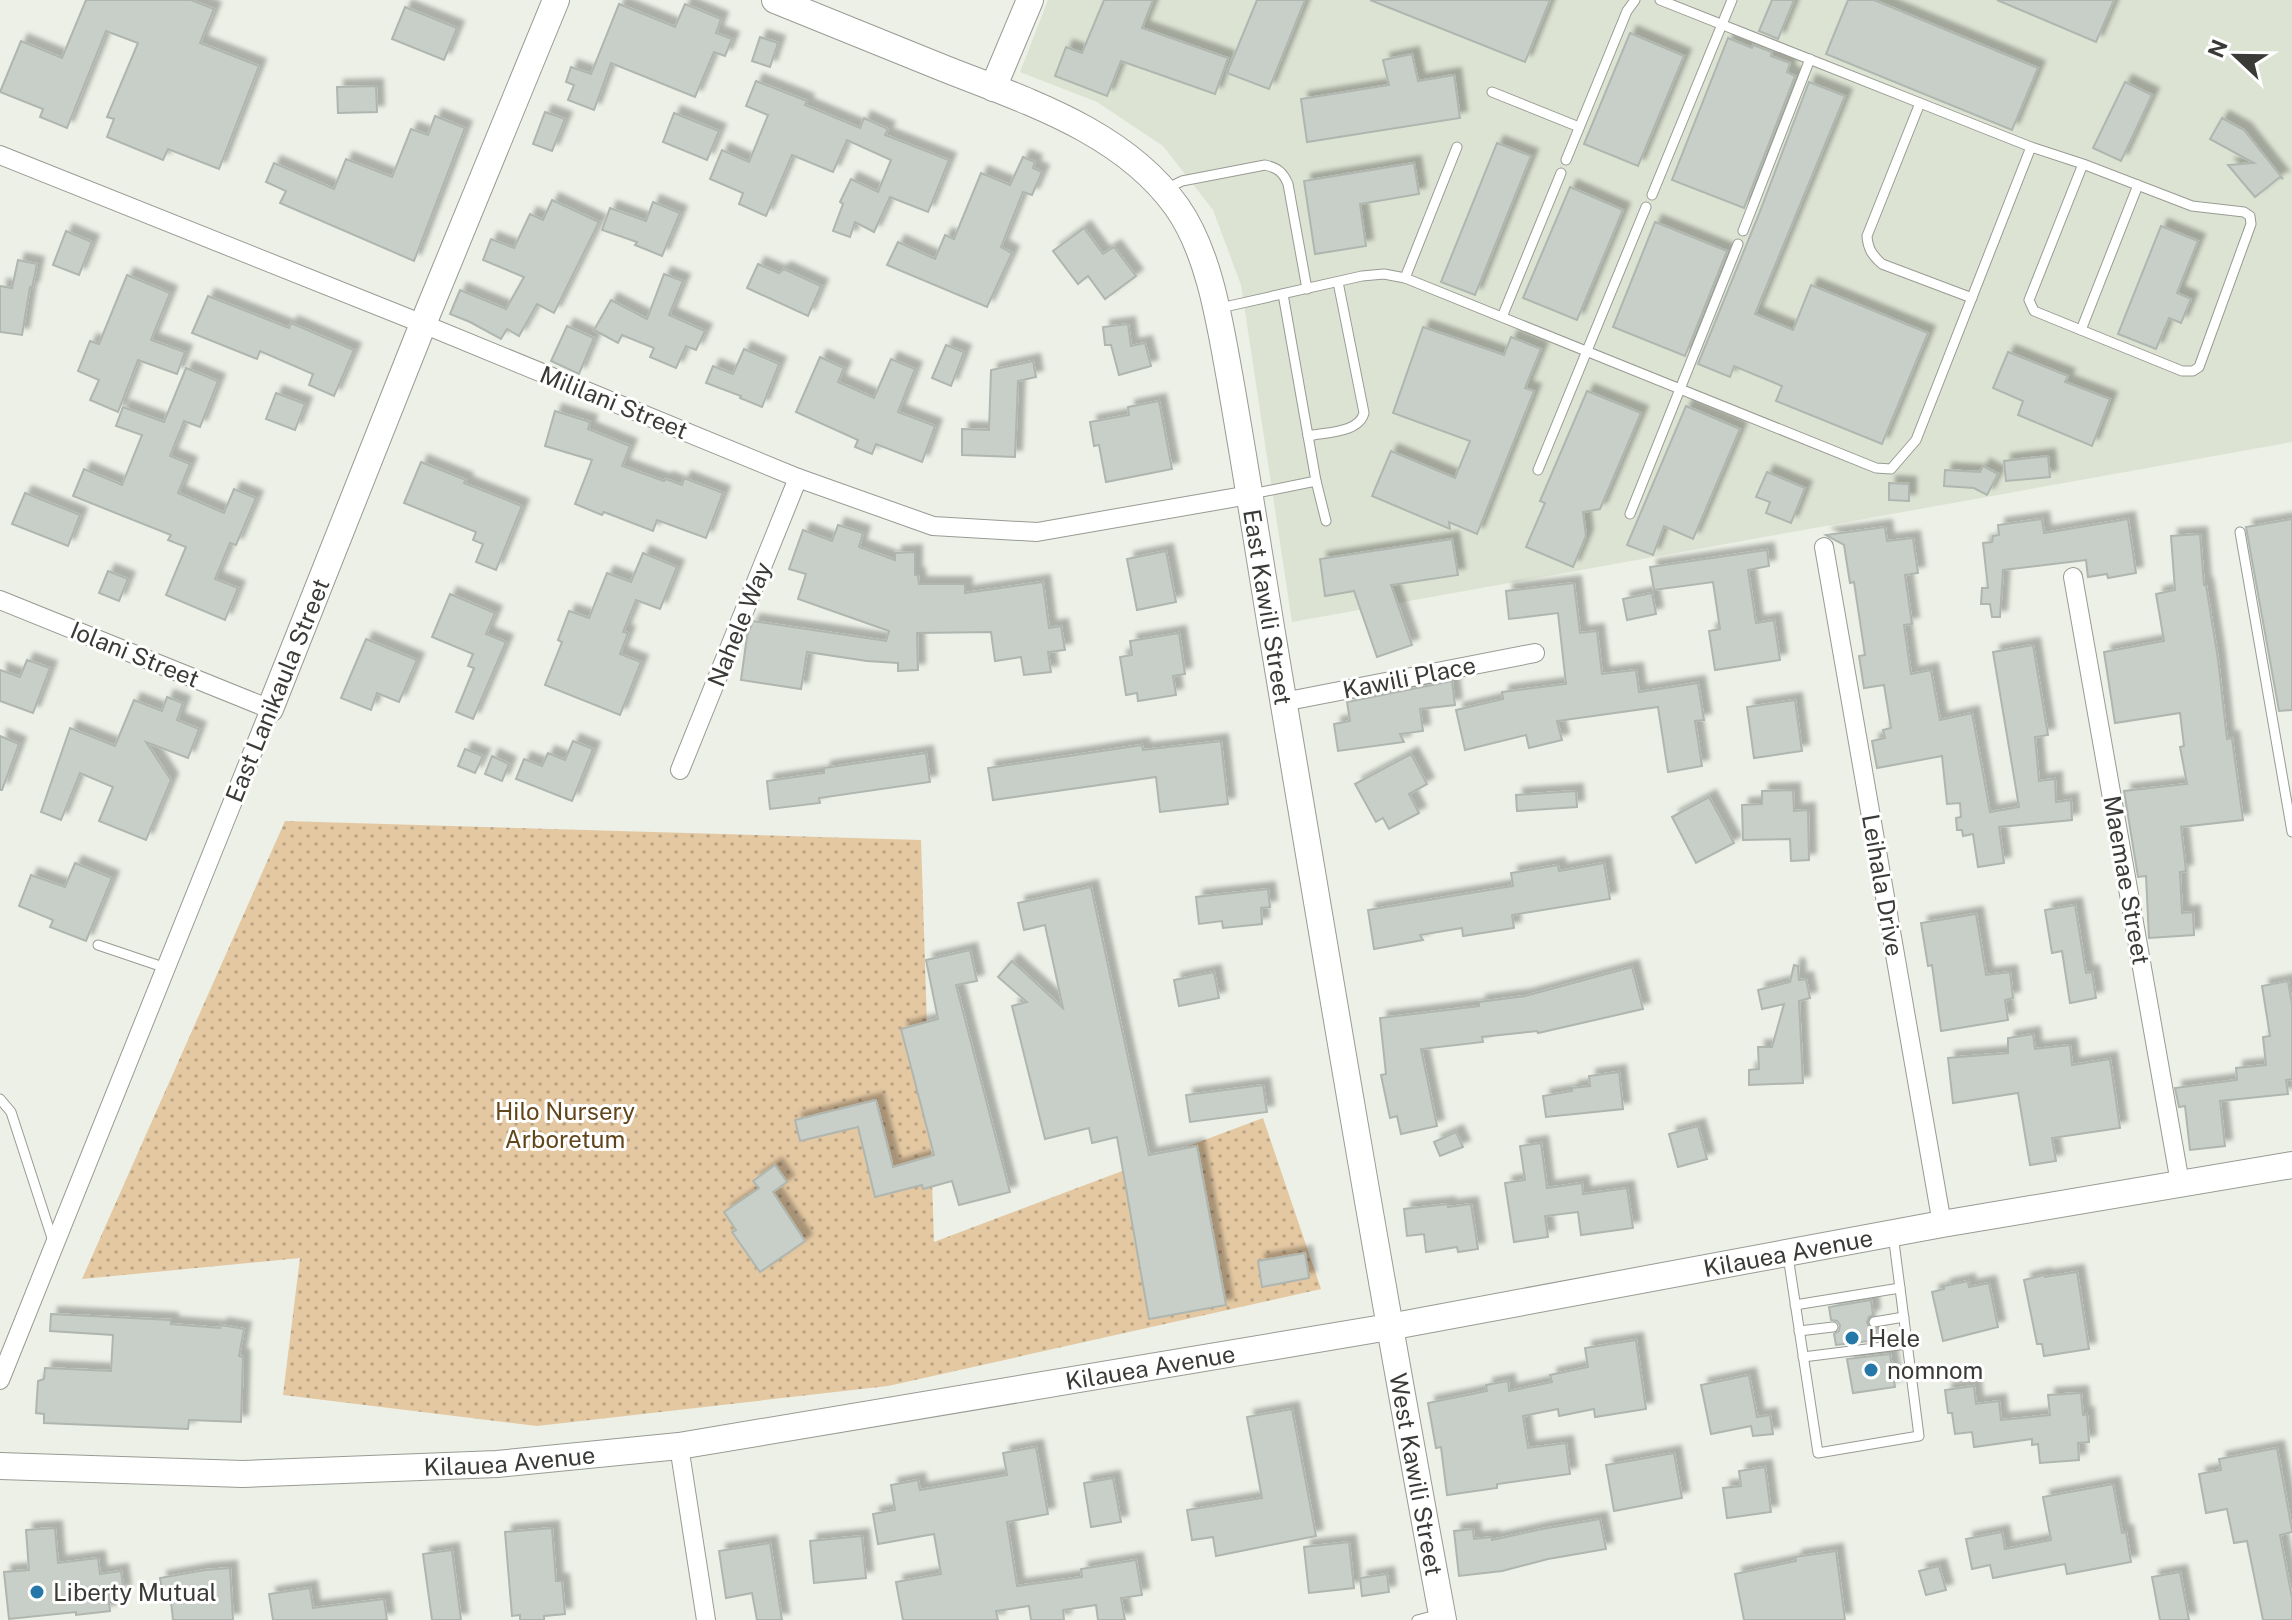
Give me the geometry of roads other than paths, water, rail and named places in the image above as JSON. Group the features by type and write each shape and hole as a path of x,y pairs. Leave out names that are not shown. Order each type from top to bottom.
{"street":[{"name":"East Lanikaula Street","path":"0,1380 556,0"},
{"name":"East Kawili Street","path":"775,0 993,88 1093,133 1140,167 1163,190 1187,223 1217,309 1247,471 1389,1327"},
{"path":"993,88 1030,0"},
{"name":"Mililani Street","path":"0,155 798,478 933,526 1037,532 1249,495"},
{"name":"Nahele Way","path":"680,770 798,478"},
{"name":"Leihala Drive","path":"1824,547 1942,1224"},
{"name":"Maemae Street","path":"2073,577 2180,1183"},
{"name":"Iolani Street","path":"0,600 270,709"},
{"name":"Kawili Place","path":"1283,702 1535,653"},
{"name":"Kilauea Avenue","path":"0,1466 210,1475 497,1464 679,1446 1389,1327 1942,1224 2292,1165"},
{"name":"West Kawili Street","path":"1389,1327 1434,1618"},
{"path":"679,1446 706,1620"}],"lane":[{"path":"1566,160 1627,11 1635,0"},
{"path":"1660,0 2031,147 2083,164 2192,206 2244,212 2250,216 2251,224 2199,367 2193,371 2182,371 2034,311 2029,300 2083,164"},
{"path":"1652,195 1732,0"},
{"path":"1743,231 1810,59"},
{"path":"1492,92 1579,127"},
{"path":"1920,103 1867,236 1868,246 1882,264 1972,298"},
{"path":"1405,278 1457,147"},
{"path":"1217,309 1384,274 1405,278 1876,468 1891,469 1916,440 2031,147"},
{"path":"1163,190 1182,181 1265,165 1276,167 1284,173 1288,184 1307,289"},
{"path":"1502,317 1561,173"},
{"path":"2081,330 2138,185"},
{"path":"1538,470 1646,207"},
{"path":"1630,514 1738,244"},
{"path":"1308,436 1356,426 1364,413 1338,282"},
{"path":"1283,294 1326,521"},
{"path":"1249,495 1316,481"},
{"path":"2240,532 2292,832"},
{"path":"98,945 166,968"},
{"path":"0,1099 11,1112 54,1245"},
{"path":"1787,1253 1818,1453 1919,1436 1893,1233"},
{"path":"1795,1305 1900,1288"},
{"path":"1874,1322 1904,1317"},
{"path":"1799,1331 1833,1327"},
{"path":"1803,1357 1907,1344"}],"place":[{"name":"Hele","path":"1852,1338"},
{"name":"nomnom","path":"1871,1370"},
{"name":"Liberty Mutual","path":"37,1592"}],"park label":[{"name":"Hilo Nursery Arboretum","path":"565,1125"}]}
